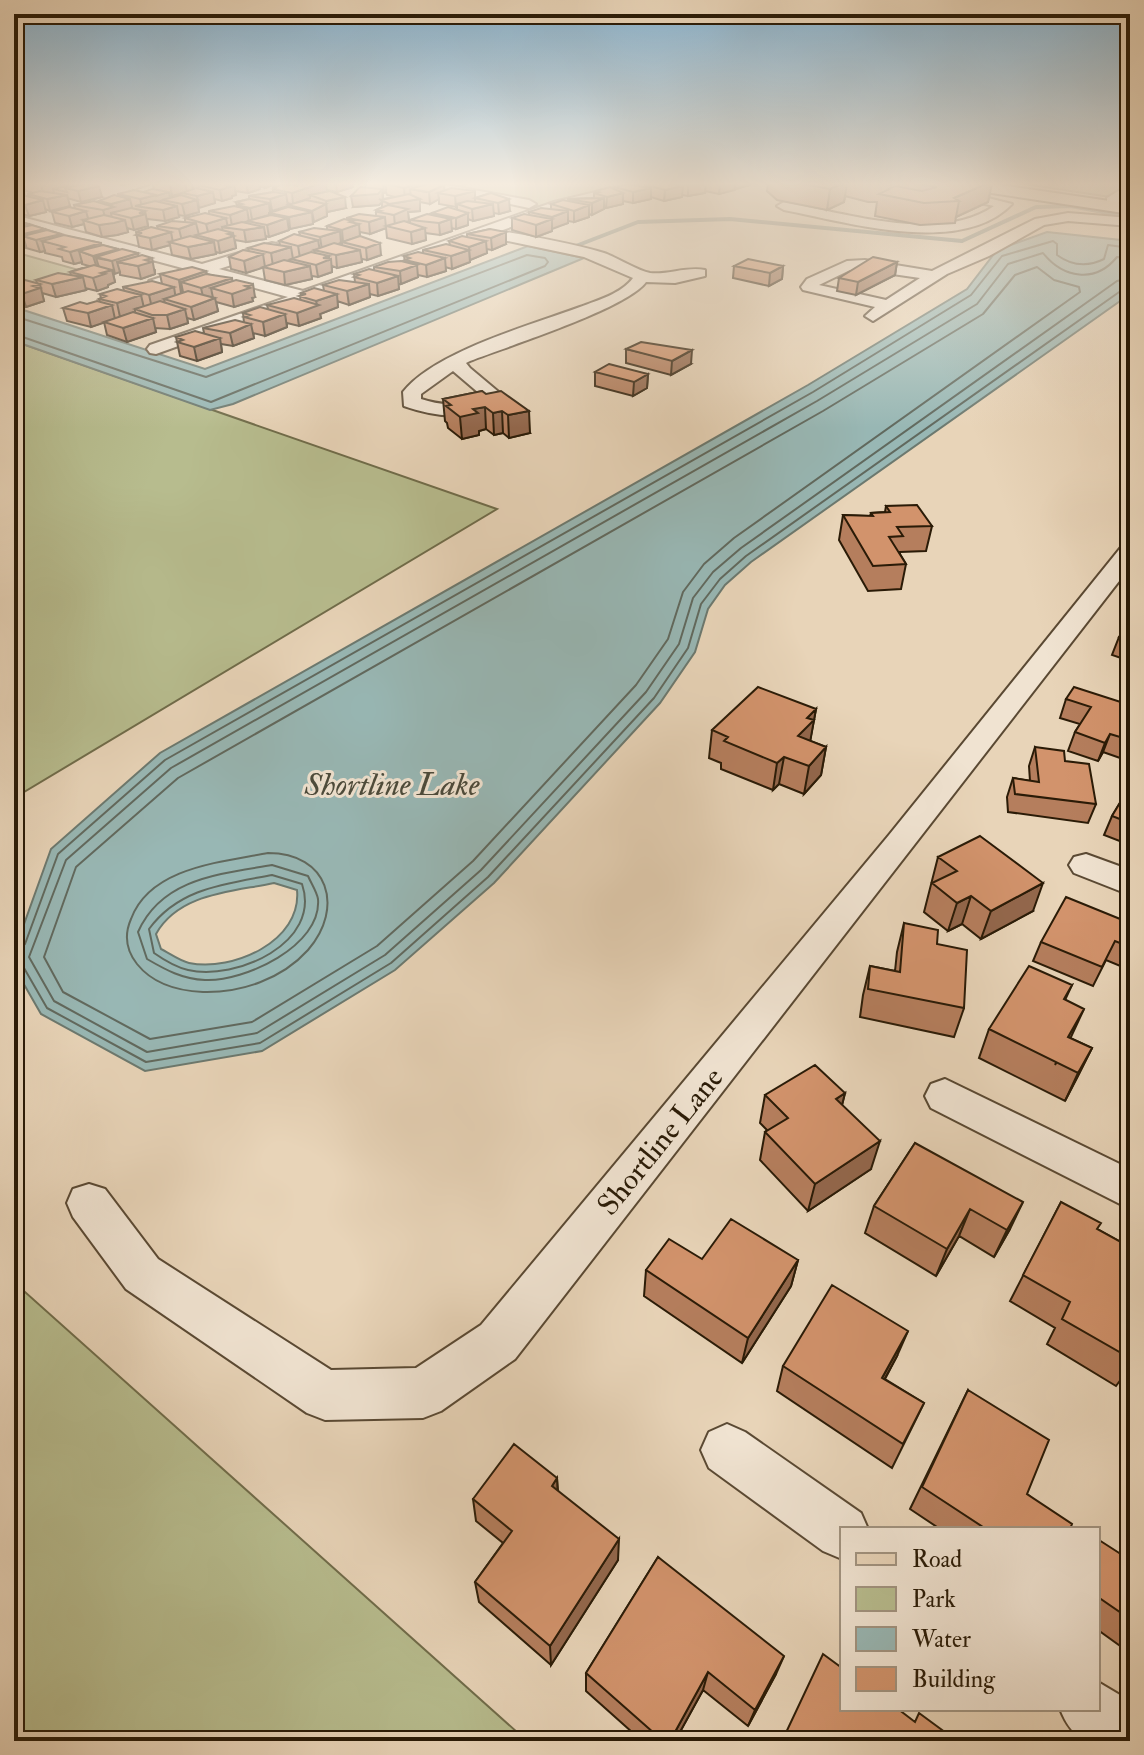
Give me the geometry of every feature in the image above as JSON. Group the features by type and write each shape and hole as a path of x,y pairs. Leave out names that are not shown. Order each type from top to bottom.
{"street":[{"path":"188,265 304,296"},
{"path":"142,288 216,265"},
{"path":"156,349 391,265"},
{"path":"622,265 642,277 675,278 700,273"},
{"path":"894,303 809,287 812,282 847,266 865,265 934,276"},
{"path":"873,316 954,265"},
{"path":"456,361 607,302 632,290 642,277"},
{"name":"Shortline Lane","path":"89,1203 142,1274 325,1395 423,1393 498,1342 909,833 1130,551"},
{"path":"1086,865 1130,883"},
{"path":"945,1096 1130,1190"},
{"path":"727,1450 840,1531"},
{"path":"1093,1711 1130,1737"}],"green space":[{"path":"14,265 60,265 86,272 14,294"},
{"path":"14,341 497,509 14,798"},
{"path":"14,1279 16,1284 527,1741 14,1741"}],"water":[{"path":"478,265 567,265 233,404 210,410 14,341 14,307 205,369"},
{"name":"Shortline Lake","path":"986,265 1130,265 1130,294 751,562 725,585 708,609 695,652 660,703 494,883 395,970 262,1051 145,1071 41,1014 14,967 14,952 51,849 160,753 808,385 967,289","holes":["274,883 297,890 296,908 277,938 261,949 225,963 206,965 178,959 161,949 156,934 178,910 224,892"]}],"building":[{"path":"94,265 112,270 93,278 70,272"},
{"path":"269,265 310,266 284,272 263,267"},
{"path":"380,265 417,265 400,271 374,267"},
{"path":"777,265 783,266 770,273 734,266"},
{"path":"860,265 891,265 858,282 839,278"},
{"path":"192,267 206,271 179,280 160,274"},
{"path":"369,269 398,276 377,283 354,277 359,275 354,274"},
{"path":"58,273 83,277 52,284 36,280"},
{"path":"206,274 232,278 201,288 181,282"},
{"path":"25,280 40,284 33,286 40,288 22,294 14,292 14,282"},
{"path":"236,280 253,284 232,294 211,288"},
{"path":"339,280 369,284 347,291 323,285"},
{"path":"152,281 174,287 149,295 123,287"},
{"path":"314,288 337,294 316,301 299,296"},
{"path":"117,289 141,295 117,303 99,299 106,296 100,294"},
{"path":"188,291 215,298 191,307 164,299"},
{"path":"294,298 319,305 297,313 267,305"},
{"path":"97,301 112,305 88,313 63,308 80,302 87,304"},
{"path":"160,301 185,309 167,315 152,315 135,309"},
{"path":"260,307 285,314 263,322 244,317 250,315 243,313"},
{"path":"133,312 153,318 123,328 104,322"},
{"path":"235,320 251,324 230,333 203,328"},
{"path":"195,331 220,338 194,347 177,342 183,340 176,337"},
{"path":"641,342 692,350 672,361 626,349"},
{"path":"609,364 648,374 634,382 595,372"},
{"path":"482,391 486,394 501,391 529,411 508,415 502,411 493,413 485,407 473,409 478,413 460,417 446,406 451,405 443,399"},
{"path":"917,505 932,526 897,527 903,536 889,537 906,564 873,566 843,515 873,516 871,513 890,512 886,506"},
{"path":"1130,623 1130,641 1119,637"},
{"path":"758,687 816,709 807,718 814,720 798,736 826,747 809,766 784,757 777,763 724,741 728,737 712,730"},
{"path":"1074,687 1130,705 1130,740 1110,734 1105,743 1075,732 1091,707 1066,699"},
{"path":"1035,747 1064,751 1065,761 1089,764 1096,804 1015,794 1013,778 1039,782"},
{"path":"1130,786 1130,823 1112,816"},
{"path":"980,836 1043,883 991,911 971,896 957,903 932,883 957,871 938,857"},
{"path":"1066,897 1130,923 1130,947 1115,941 1102,967 1041,942"},
{"path":"904,923 938,930 937,944 967,950 964,1008 868,989 870,966 900,972"},
{"path":"1029,966 1072,985 1064,999 1084,1009 1068,1037 1092,1048 1078,1073 989,1029"},
{"path":"815,1065 845,1093 836,1099 880,1141 815,1184 765,1132 788,1118 765,1095"},
{"path":"915,1143 1023,1202 1007,1230 970,1209 947,1249 874,1206"},
{"path":"1061,1202 1101,1223 1097,1229 1130,1247 1130,1358 1062,1319 1070,1302 1023,1275"},
{"path":"731,1219 798,1260 748,1338 646,1270 669,1239 702,1259"},
{"path":"832,1285 908,1331 882,1378 924,1403 903,1444 783,1366"},
{"path":"968,1390 1049,1440 1027,1494 1072,1524 1071,1527 983,1527 922,1487"},
{"path":"514,1444 557,1478 552,1486 619,1539 550,1646 475,1582 512,1531 473,1499"},
{"path":"1100,1541 1130,1560 1130,1619 1100,1598"},
{"path":"658,1557 784,1656 755,1710 708,1672 670,1741 663,1741 586,1673"},
{"path":"823,1654 840,1667 840,1711 901,1711 915,1722 919,1713 957,1741 782,1741"}]}
